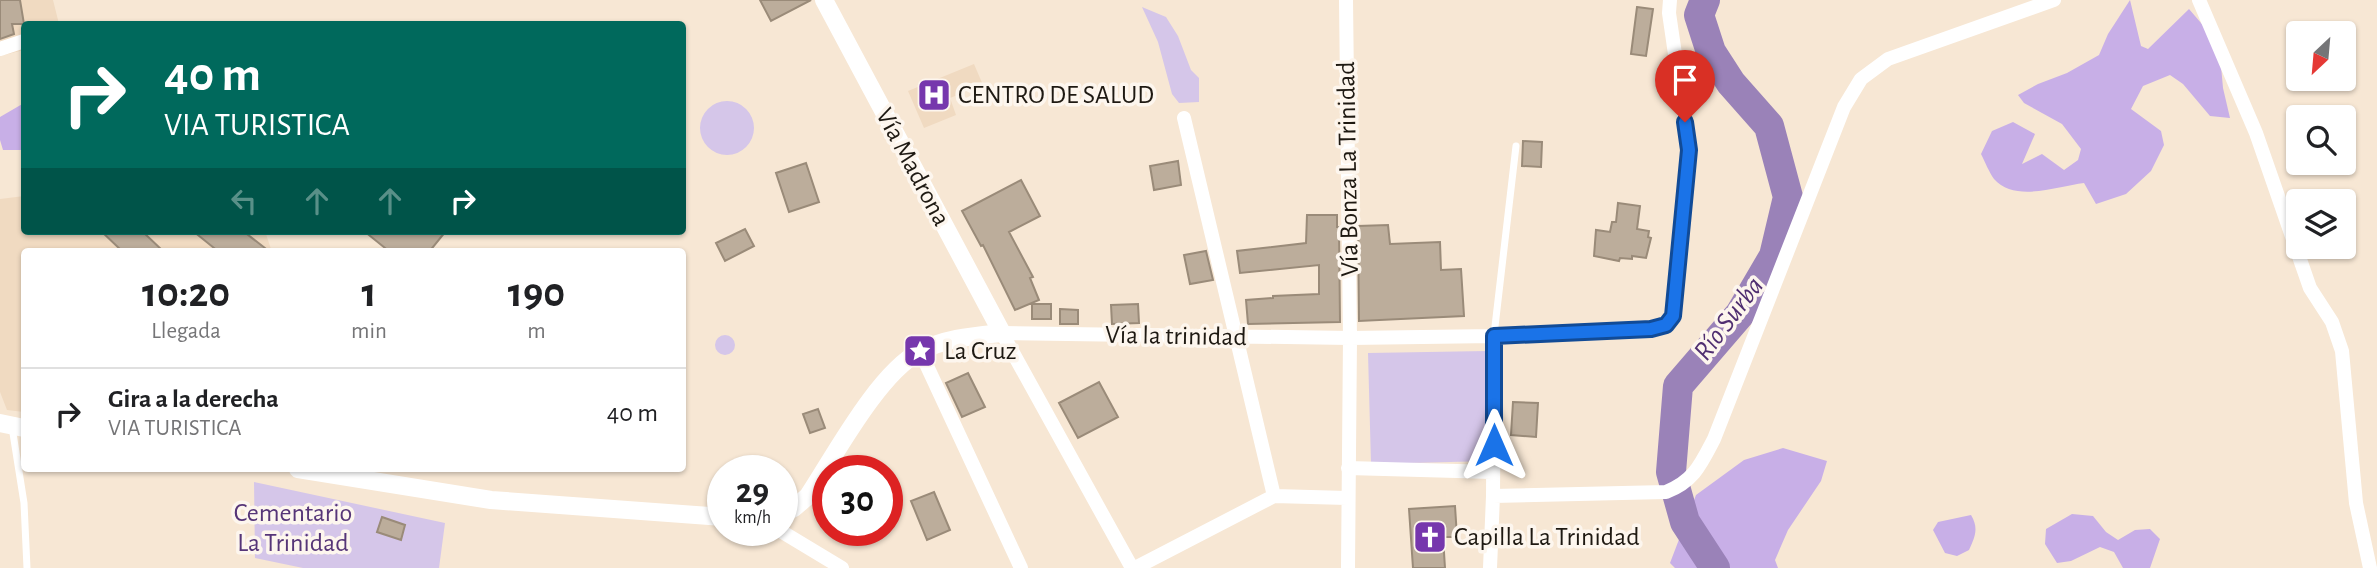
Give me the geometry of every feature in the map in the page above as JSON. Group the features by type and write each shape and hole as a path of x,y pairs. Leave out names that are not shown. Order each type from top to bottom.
{"street":[{"name":"Vía Madrona","path":"824,0 1002,333"},
{"name":"Vía Bonza La Trinidad","path":"1346,0 1350,338 1348,568"},
{"name":"Vía la trinidad","path":"1002,333 1350,338 1494,336 1651,329 1666,325 1673,316 1689,150 1670,0"},
{"path":"1493,496 1666,492 1682,486 1701,466 1714,439 1844,107 1861,79 1888,59 2054,0"},
{"path":"2199,0 2256,133 2310,288 2332,322 2342,352 2356,503 2370,568"},
{"path":"0,50 21,42"},
{"path":"1184,118 1274,496"},
{"path":"798,505 808,496 887,378 902,363 920,352 958,337 1002,333 1134,568 1274,496 1348,498"},
{"path":"1489,568 1493,496 1494,336"},
{"path":"920,352 1021,568"},
{"path":"1348,468 1493,472"},
{"path":"319,472 491,500 707,516"},
{"path":"798,541 842,568"}],"lane":[{"path":"1494,336 1516,146"},
{"path":"12,425 24,503 27,568"}],"shaded area":[{"path":"0,0 53,0 58,21 21,21 21,51 0,56"},
{"path":"2130,0 2141,46 2148,49 2189,9 2219,44 2223,88 2230,118 2210,116 2183,84 2170,75 2143,86 2131,109 2161,131 2164,145 2151,171 2126,194 2096,204 2084,183 2025,192 2003,186 1994,179 1981,154 1992,131 2013,122 2035,134 2022,164 2042,154 2064,170 2078,160 2081,149 2062,124 2024,103 2018,95 2099,55 2108,34"},
{"name":"CENTRO DE SALUD","path":"974,64 983,85 950,98 956,115 924,128 908,91"},
{"path":"21,105 21,150 3,150 0,117"},
{"path":"21,196 21,235 266,235 271,248 21,248 21,412 7,410 0,392 0,199"},
{"path":"1783,448 1827,461 1821,481 1788,530 1775,560 1778,568 1675,568 1670,563 1696,495 1744,460"},
{"path":"2072,514 2093,516 2106,532 2118,540 2135,530 2150,529 2160,539 2150,568 2123,568 2114,552 2100,547 2071,561 2057,563 2045,544 2046,529"},
{"path":"1971,515 1975,532 1969,550 1957,556 1945,553 1933,530 1938,522"}],"green space":[{"path":"1142,7 1166,17 1178,36 1191,70 1199,78 1199,102 1179,103 1172,94 1158,42"},
{"path":"727,101 746,109 754,128 746,147 727,155 708,147 700,128 708,109"},
{"path":"721,335 729,335 735,345 729,355 721,355 715,349 715,341"},
{"path":"1487,351 1489,461 1371,464 1368,353"},
{"name":"Cementario La Trinidad","path":"254,482 445,523 439,568 303,568 255,558"}],"building":[{"path":"0,0 20,0 24,21 21,24 12,24 14,34 0,39"},
{"path":"760,0 811,0 771,21"},
{"path":"1637,7 1653,9 1646,56 1631,54"},
{"path":"1523,141 1542,142 1541,167 1522,166"},
{"path":"1178,161 1181,185 1154,190 1150,166"},
{"path":"806,163 819,202 789,212 776,173"},
{"path":"1021,180 1040,216 1009,232 1033,277 1030,278 1039,300 1015,310 983,245 981,246 962,211"},
{"path":"1618,203 1640,206 1637,229 1649,231 1648,237 1651,238 1646,258 1632,256 1632,259 1620,258 1619,261 1594,256 1596,230 1610,232 1612,222 1616,222"},
{"path":"1307,215 1337,215 1340,322 1248,324 1246,300 1319,294 1319,265 1240,273 1237,251 1306,243"},
{"path":"1388,225 1390,244 1440,242 1441,270 1461,269 1464,316 1359,321 1358,226"},
{"path":"745,229 754,246 725,261 716,243"},
{"path":"105,235 146,235 160,248 119,248"},
{"path":"198,235 248,235 265,248 214,248"},
{"path":"369,235 443,235 432,248 385,248"},
{"path":"1206,251 1213,280 1190,284 1184,255"},
{"path":"1032,304 1051,304 1051,319 1032,319"},
{"path":"1138,304 1139,323 1112,324 1111,305"},
{"path":"1060,309 1078,310 1078,324 1060,324"},
{"path":"968,373 985,407 962,417 946,383"},
{"path":"1099,382 1118,417 1078,438 1059,403"},
{"path":"1513,402 1538,403 1536,437 1511,435"},
{"path":"818,409 825,428 810,433 803,414"},
{"path":"934,492 950,530 927,540 911,501"},
{"name":"Capilla La Trinidad","path":"1455,506 1457,537 1443,537 1445,568 1413,568 1409,509"},
{"path":"382,517 405,525 401,540 377,532"}],"waterway":[{"name":"Río Surba","path":"1705,0 1699,15 1711,52 1731,83 1769,126 1788,197 1774,256 1740,314 1678,386 1671,472 1685,522 1715,568"}],"place":[{"name":"CENTRO DE SALUD","path":"934,95"},
{"name":"La Cruz","path":"920,351"},
{"name":"Capilla La Trinidad","path":"1430,537"}],"route":[{"path":"1494,445 1494,336 1651,329 1666,325 1673,316 1689,150 1685,122"}]}
